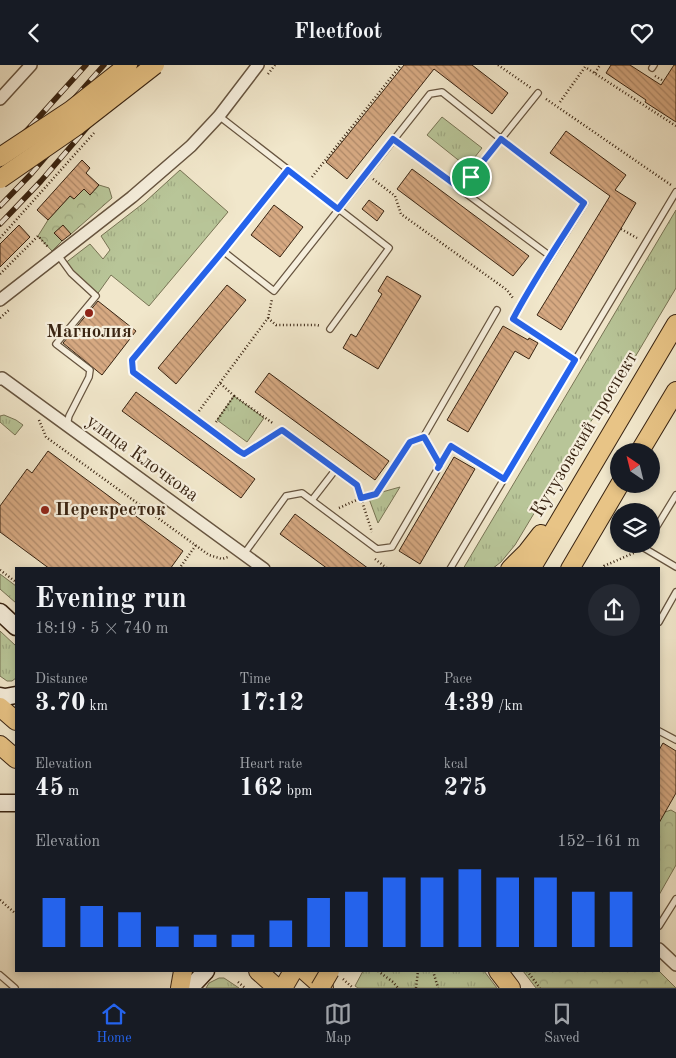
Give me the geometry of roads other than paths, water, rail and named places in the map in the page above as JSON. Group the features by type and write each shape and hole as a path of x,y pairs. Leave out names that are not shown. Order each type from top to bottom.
{"main road":[{"path":"0,157 71,110 128,65"},
{"path":"0,179 78,125 155,65"},
{"name":"Кутузовский проспект","path":"531,567 676,324"},
{"path":"645,443 676,391"},
{"path":"512,567 527,552 581,483"},
{"path":"571,567 615,493"},
{"path":"0,707 15,720"},
{"path":"0,745 15,758"},
{"path":"180,988 183,972"},
{"path":"259,972 277,988"},
{"path":"283,988 292,972"},
{"path":"306,972 324,988"},
{"path":"320,988 329,972"},
{"path":"499,972 511,988"}],"street":[{"path":"0,99 31,65"},
{"path":"0,300 55,253 157,176 191,146 219,116 258,65"},
{"name":"улица Клочкова","path":"1,378 261,567"},
{"path":"0,696 15,695"},
{"path":"0,803 15,803"},
{"path":"660,950 676,965"},
{"path":"190,988 205,972"}],"lane":[{"path":"223,251 274,291 430,94 442,93 584,203 520,305"},
{"path":"461,189 538,93"},
{"path":"219,116 389,248 330,329"},
{"path":"393,139 550,256"},
{"path":"288,170 132,360 133,372 244,454 282,430 357,485"},
{"path":"451,567 646,243 674,189"},
{"path":"55,253 70,273 96,296 56,344 90,371 66,426"},
{"path":"244,554 286,496 302,493 377,549 392,547 440,465 424,437 497,309"},
{"path":"312,500 336,469"},
{"path":"660,521 676,495"},
{"path":"655,553 676,567"},
{"path":"660,620 676,592"},
{"path":"660,732 676,740"},
{"path":"660,924 676,899"},
{"path":"0,975 15,988"}],"railway":[{"path":"0,159 86,65"},
{"path":"0,177 42,135 104,65"},
{"path":"0,206 32,173 124,65"},
{"path":"0,224 41,181 141,65"}],"place":[{"name":"Магнолия","path":"89,313"},
{"name":"Перекресток","path":"45,510"}]}
